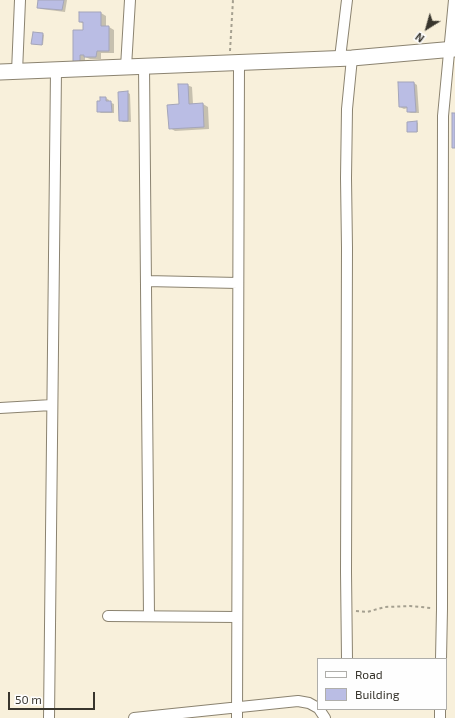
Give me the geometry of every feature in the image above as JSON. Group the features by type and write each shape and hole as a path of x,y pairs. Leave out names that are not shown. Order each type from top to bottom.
{"street":[{"path":"18,72 20,0"},
{"path":"126,67 130,0"},
{"path":"347,0 347,658"},
{"path":"441,658 442,124 452,50 454,0"},
{"path":"0,72 346,58 452,50"},
{"path":"234,63 238,283 237,718"},
{"path":"144,66 149,616"},
{"path":"49,718 56,70"},
{"path":"146,281 238,283"},
{"path":"0,408 52,405"},
{"path":"108,616 237,617"},
{"path":"134,718 298,702 309,703 317,707"}],"path":[{"path":"233,0 234,63"},
{"path":"346,611 367,612 385,607 410,606 442,609"}],"building":[{"path":"38,0 64,0 62,10 37,8"},
{"path":"79,12 101,12 101,26 109,26 109,51 97,51 96,57 84,57 84,55 80,55 80,62 73,62 73,30 83,30 83,22 79,22"},
{"path":"33,32 43,33 42,45 31,44"},
{"path":"398,82 414,82 416,112 407,112 407,107 399,107"},
{"path":"178,84 188,84 189,104 203,103 204,127 169,129 167,105 179,104"},
{"path":"128,91 128,121 119,121 118,92"},
{"path":"100,97 106,97 106,101 111,101 112,112 97,112 97,101 100,101"},
{"path":"452,113 455,113 455,148 452,148"},
{"path":"417,121 417,132 407,132 407,122"}]}
